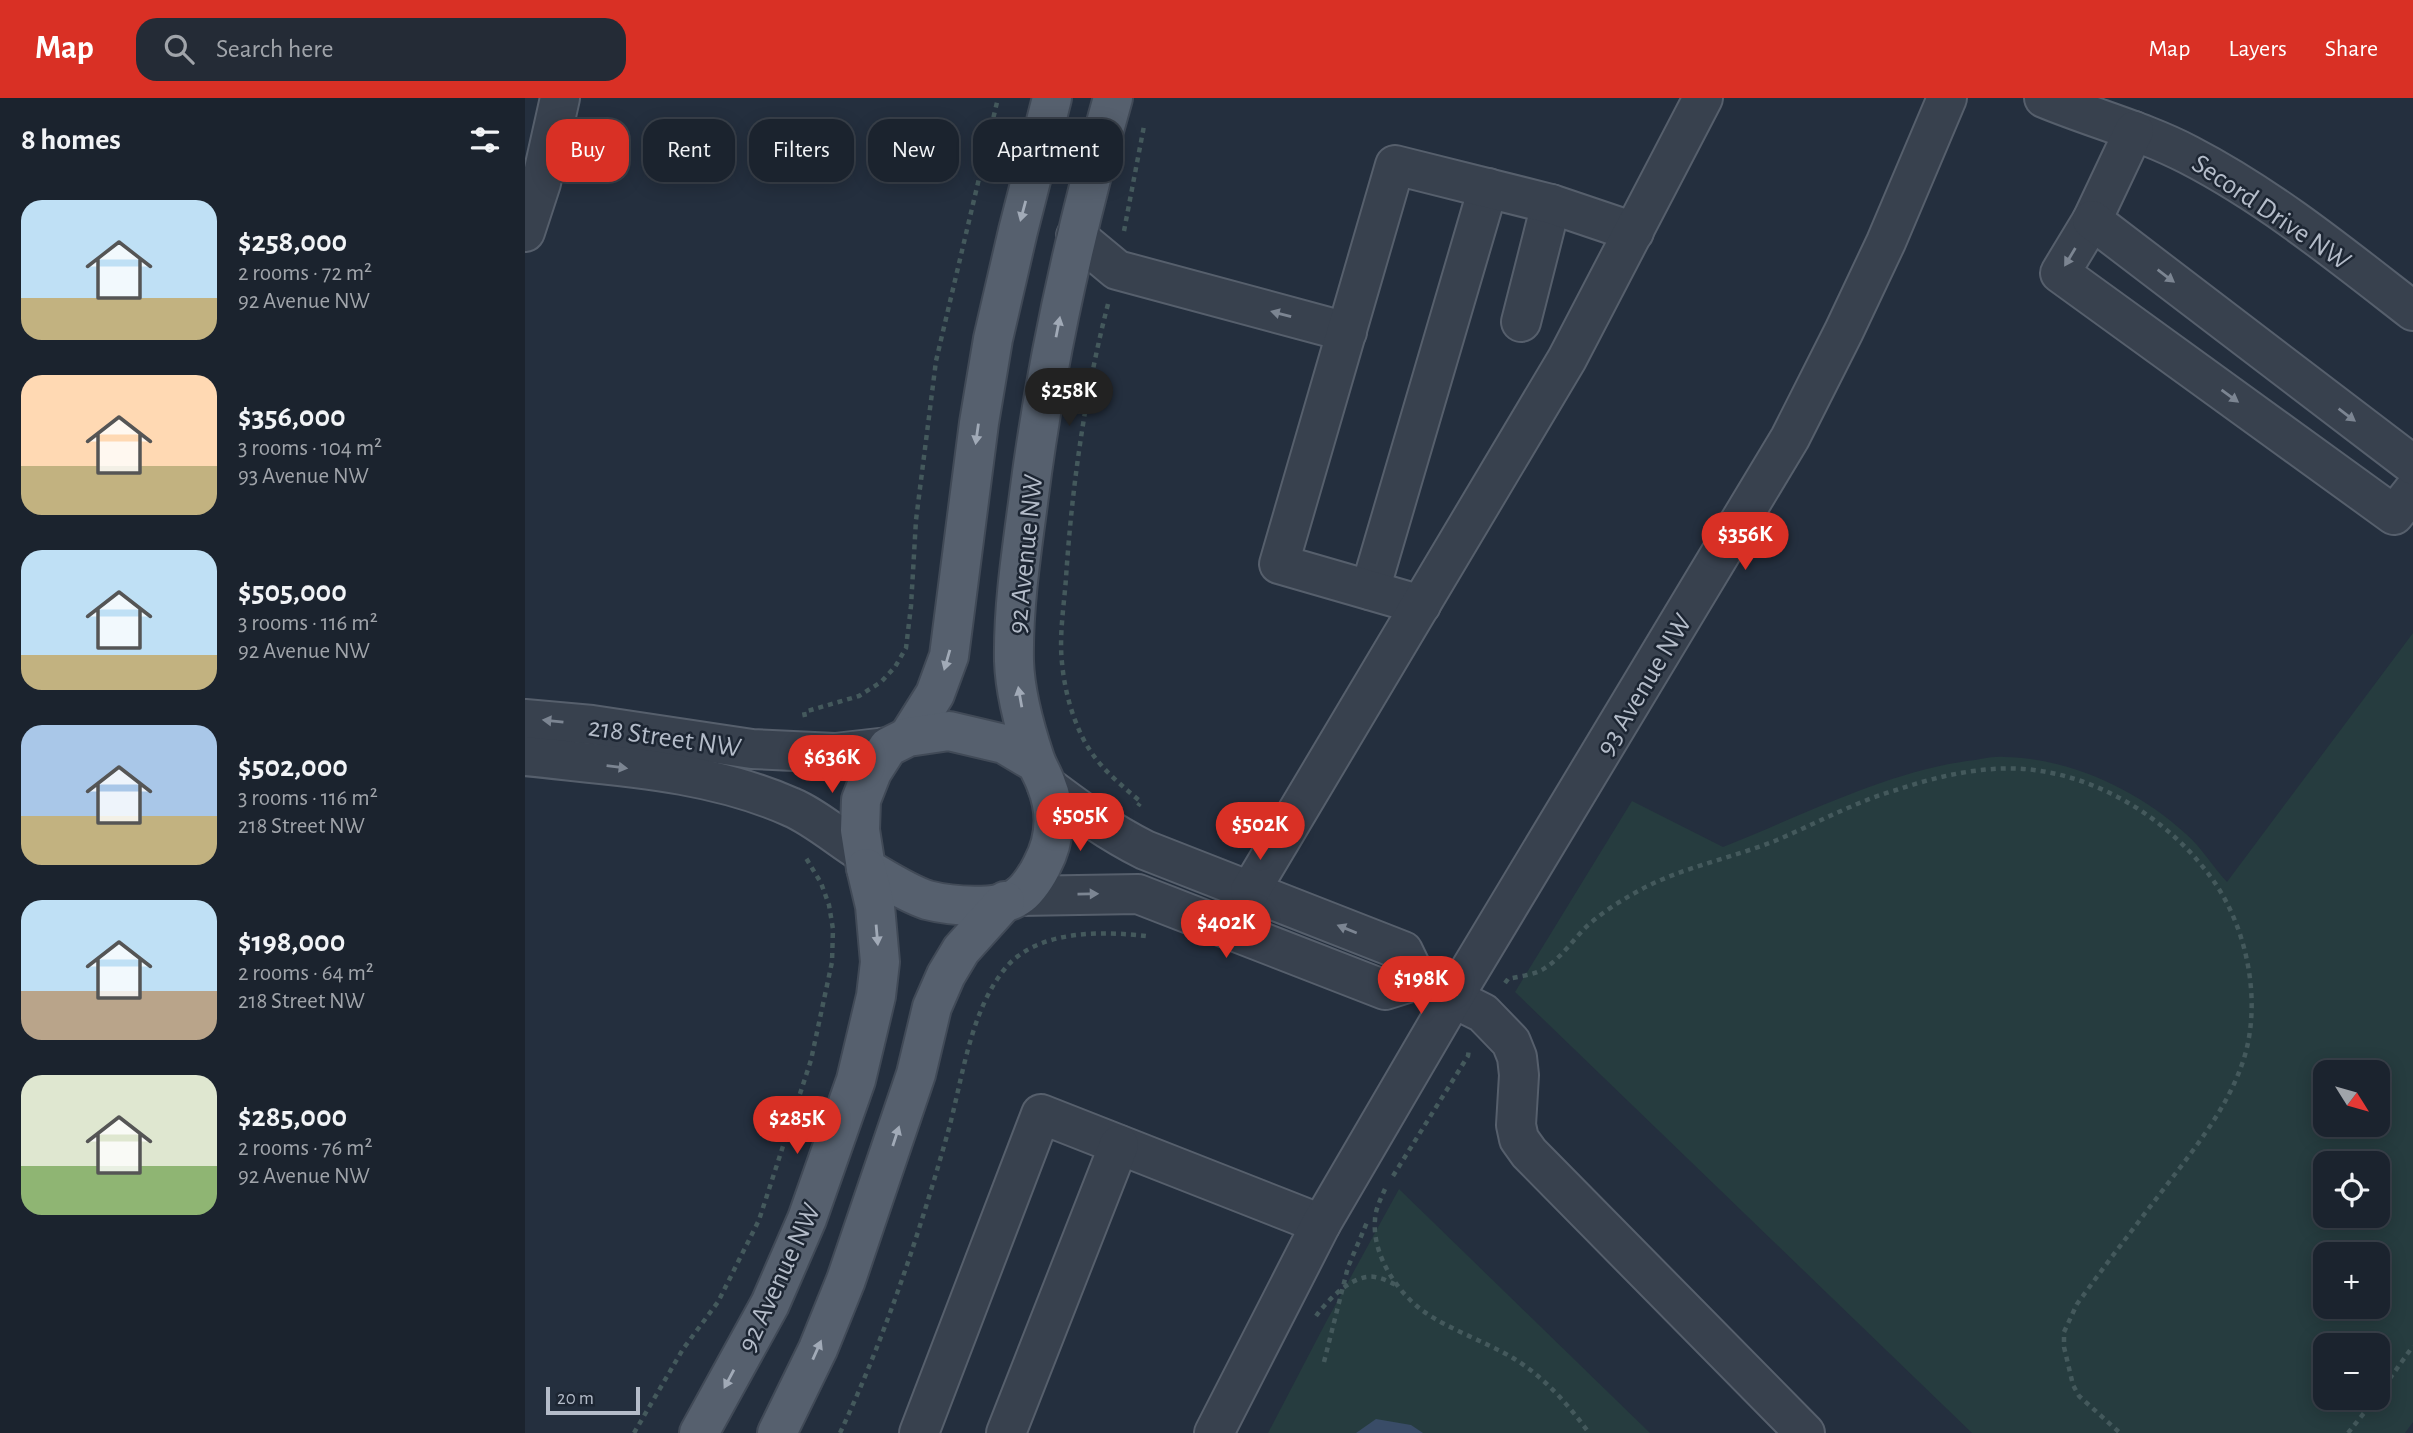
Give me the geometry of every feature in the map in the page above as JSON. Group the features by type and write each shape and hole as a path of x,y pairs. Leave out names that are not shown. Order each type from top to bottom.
{"main road":[{"name":"92 Avenue NW","path":"699,1433 770,1304 807,1219 856,1080 876,996 880,962 875,906 860,830 861,800 872,772 935,694 949,656 979,423 993,339 1052,98"},
{"name":"92 Avenue NW","path":"777,1433 818,1349 846,1280 916,1074 932,1007 946,975 961,950 1042,867 1052,842 1054,814 1026,729 1014,662 1018,603 1034,451 1076,236 1113,98"},
{"path":"898,742 949,731 973,735 1004,744 1042,775"},
{"path":"865,861 926,900 980,907 1012,898"}],"street":[{"path":"525,232 534,167 560,98"},
{"path":"1250,891 1567,359 1703,98"},
{"name":"93 Avenue NW","path":"1214,1433 1321,1224 1453,998 1790,438 1886,242 1947,98"},
{"name":"Secord Drive NW","path":"2044,98 2188,154 2246,187 2413,311"},
{"path":"2134,131 2092,220 2060,273 2394,515 2413,491"},
{"path":"1421,605 1279,564 1395,165 1551,204 1634,232"},
{"path":"1370,590 1488,188"},
{"path":"1521,322 1551,204"},
{"path":"2092,220 2413,465"},
{"path":"1076,236 1117,270 1347,332"},
{"name":"218 Street NW","path":"525,719 592,725 752,749 835,753 898,742"},
{"name":"218 Street NW","path":"525,756 701,777 741,788 794,808 865,861"},
{"path":"1042,775 1118,837 1403,951 1417,980 1483,1013 1511,1042 1517,1057 1519,1075 1516,1125 1519,1139 1529,1153 1805,1433"},
{"path":"1012,898 1138,894 1385,990 1417,980"},
{"path":"919,1433 1041,1114 1321,1224"},
{"path":"1006,1433 1119,1145"}],"path":[{"path":"806,722 804,712 859,696 881,682 895,667 906,648 916,520 936,361 998,98"},
{"path":"1134,813 1141,802 1104,771 1077,726 1068,699 1062,663 1070,522 1095,353 1117,270 1146,115"},
{"path":"1509,979 1546,968 1608,910 1660,880 1765,845 1891,791 1923,781 1985,770 2041,771 2098,788 2128,802 2155,821 2185,846 2207,872 2235,918 2250,978 2249,1025 2245,1053 2214,1122 2077,1304 2064,1332 2064,1346 2073,1385 2079,1396 2120,1433"},
{"path":"634,1433 683,1349 718,1302 759,1220 811,1060 832,961 833,929 829,905 821,883 799,851"},
{"path":"840,1433 863,1383 908,1262 948,1133 979,1011 996,981 1011,962 1051,940 1099,933"},
{"path":"1324,1362 1342,1289 1362,1229 1468,1056 1466,1038"},
{"path":"1383,1191 1375,1218 1375,1237 1397,1285 1425,1312 1515,1359 1545,1382 1570,1407 1589,1433"},
{"path":"1309,1326 1329,1299 1342,1289 1368,1277 1397,1285"},
{"path":"2390,1379 2413,1346"},
{"path":"2348,1433 2367,1410"}],"green space":[{"path":"2413,633 2413,1422 2405,1433 1972,1433 1515,992 1632,801 1723,847 1843,797 1905,775 1990,758 2029,759 2054,763 2102,779 2147,804 2192,839 2227,882"},
{"path":"1399,1189 1650,1433 1268,1433"}],"water":[{"path":"1376,1419 1411,1425 1423,1433 1356,1433"}]}
